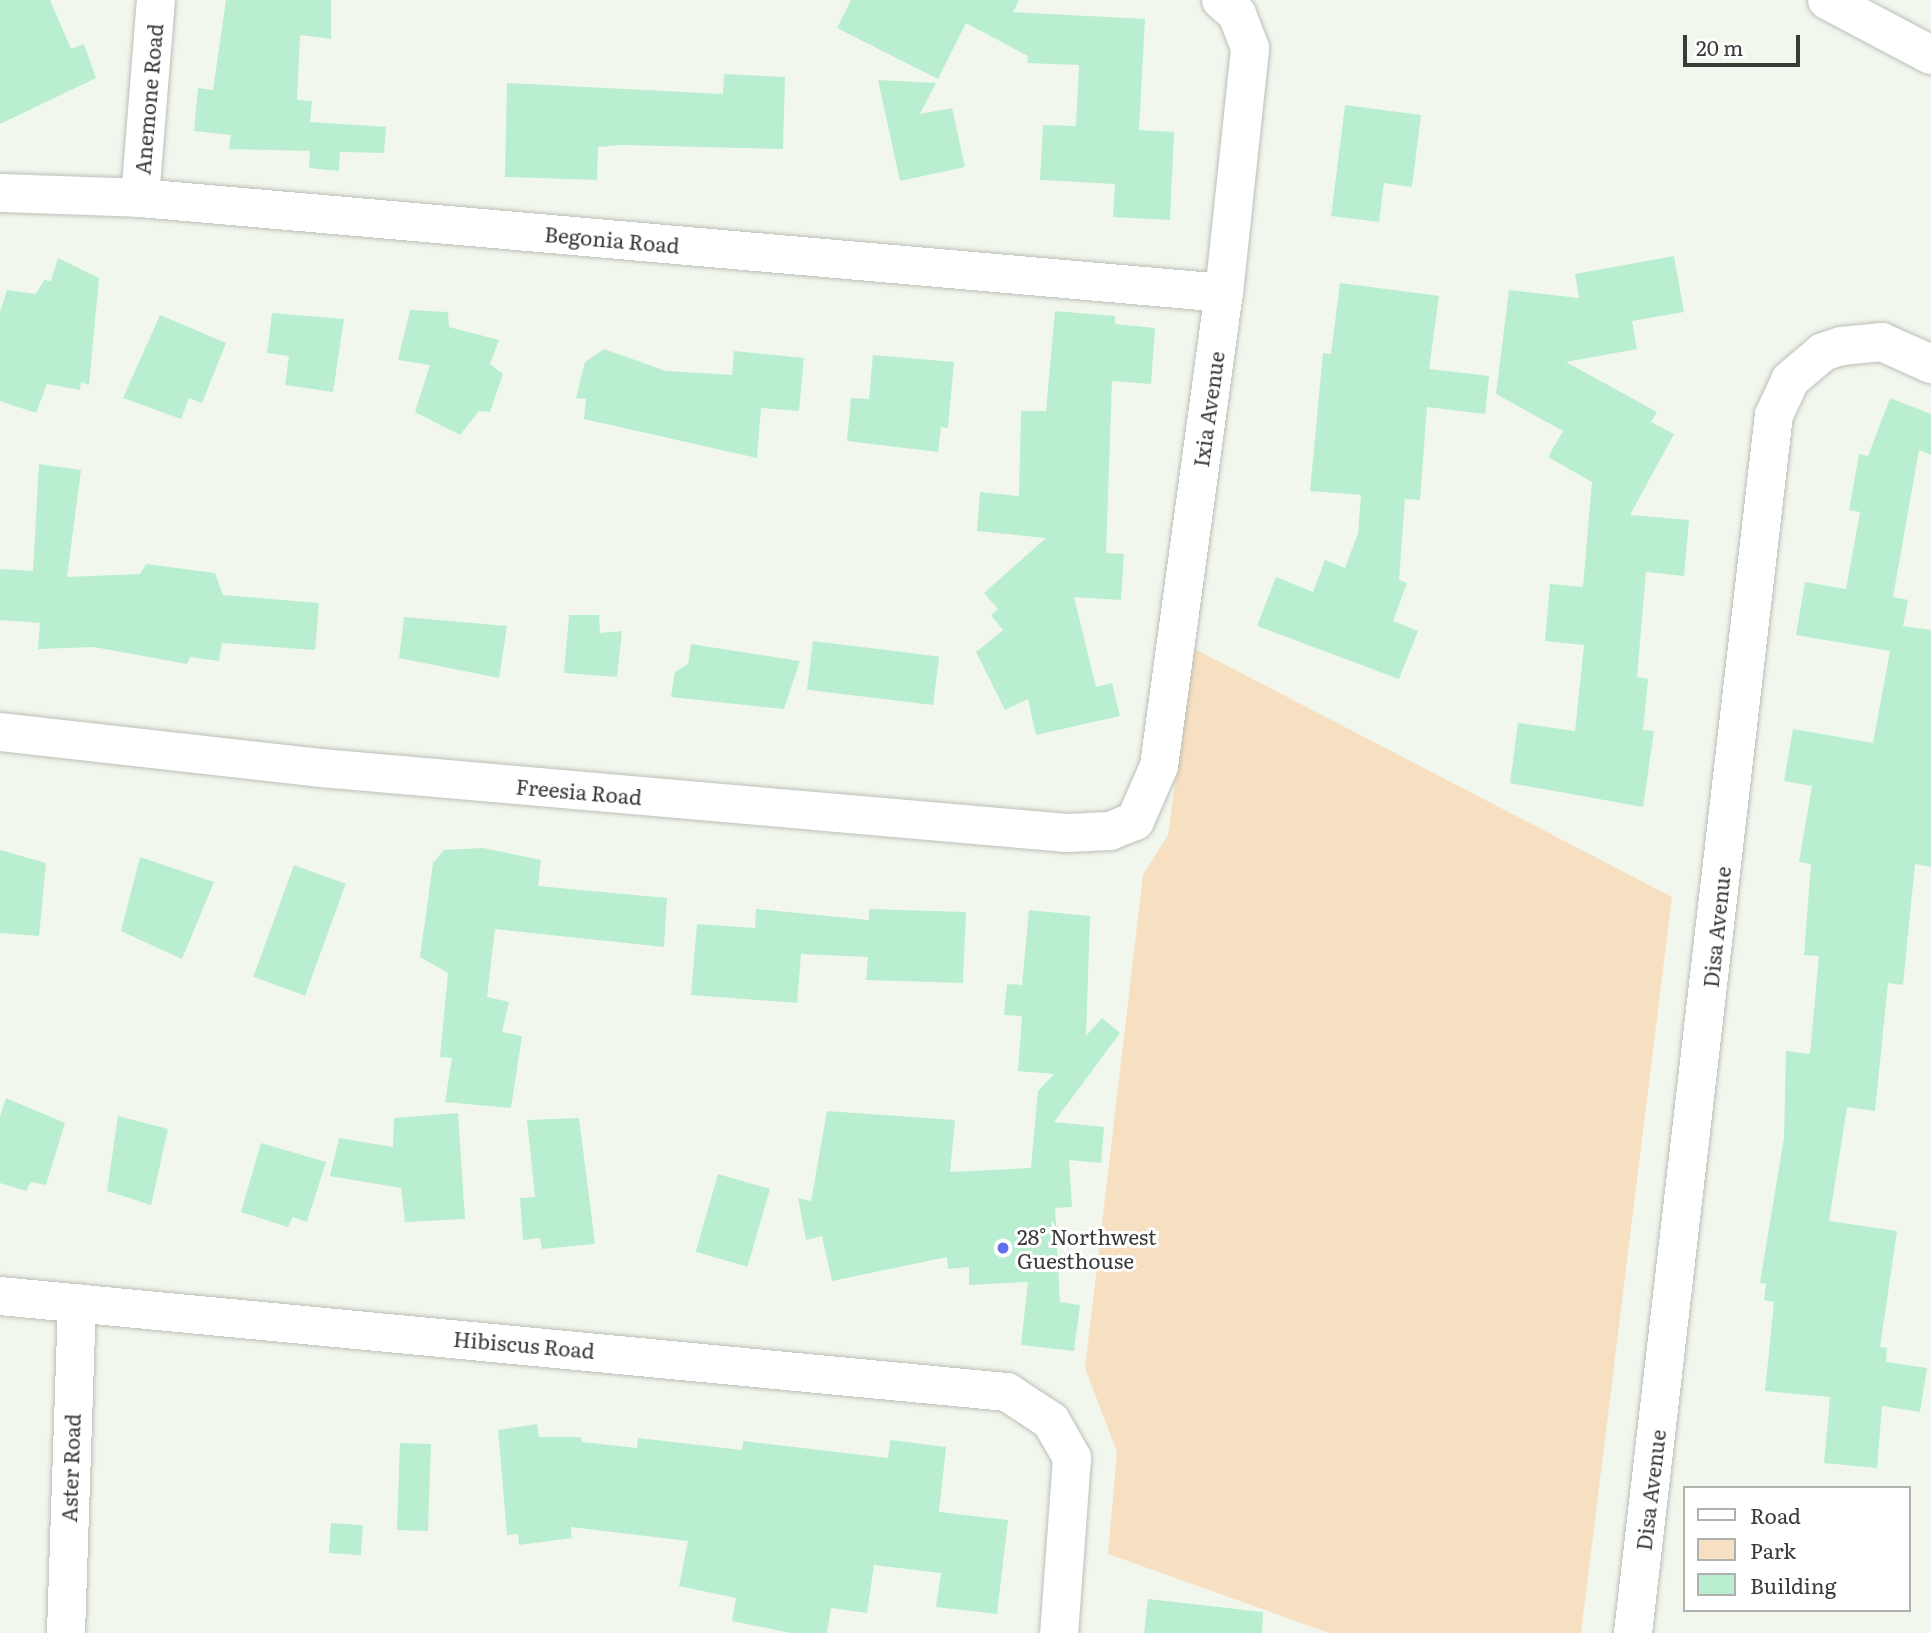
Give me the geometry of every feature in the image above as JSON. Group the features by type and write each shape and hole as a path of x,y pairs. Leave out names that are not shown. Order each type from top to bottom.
{"street":[{"name":"Anemone Road","path":"141,198 156,0"},
{"path":"1827,0 1931,55"},
{"name":"Ixia Avenue","path":"1148,803 1224,293 1250,47 1229,7"},
{"name":"Begonia Road","path":"0,192 141,198 1224,293"},
{"name":"Disa Avenue","path":"1633,1633 1774,415 1790,380 1823,352 1841,346 1882,342 1931,363"},
{"name":"Freesia Road","path":"0,732 321,768 1067,833 1122,829 1148,803"},
{"name":"Hibiscus Road","path":"0,1296 931,1382 1007,1392 1041,1412 1072,1458 1059,1633"},
{"name":"Aster Road","path":"66,1633 77,1303"}],"green space":[{"path":"1193,648 1672,897 1581,1633 1329,1633 1108,1554 1117,1452 1085,1368 1143,875 1168,835"}],"building":[{"path":"0,0 50,0 71,49 84,44 96,78 0,124"},
{"path":"226,0 331,0 331,39 300,35 297,100 312,101 310,122 386,127 384,153 340,152 339,171 309,168 310,151 229,149 231,135 194,131 198,88 213,90"},
{"path":"851,0 1019,0 1013,12 1145,19 1139,130 1174,132 1170,220 1113,217 1115,184 1040,180 1043,125 1076,126 1079,65 1027,63 1028,56 966,23 938,79 837,28"},
{"path":"724,74 785,77 783,149 621,145 598,147 597,180 505,177 507,83 723,94"},
{"path":"878,80 936,83 920,114 952,108 965,167 900,181"},
{"path":"1345,105 1421,115 1412,187 1384,183 1379,222 1331,216"},
{"path":"1674,256 1684,312 1632,321 1637,349 1566,362 1657,412 1651,422 1674,434 1630,515 1689,520 1684,576 1646,572 1637,677 1648,679 1643,730 1654,731 1643,807 1510,783 1518,723 1575,731 1584,645 1545,641 1550,584 1583,587 1592,482 1548,457 1563,431 1496,394 1509,290 1579,298 1575,274"},
{"path":"58,258 99,278 89,385 81,382 80,390 47,384 36,413 0,401 0,312 7,290 36,294 44,280 51,281"},
{"path":"1340,283 1439,296 1429,369 1489,376 1485,414 1427,407 1420,500 1405,499 1399,580 1407,583 1393,621 1418,631 1399,679 1257,626 1276,577 1313,592 1325,560 1345,568 1358,533 1361,495 1310,491 1323,353 1331,354"},
{"path":"410,310 448,312 449,327 499,340 490,364 503,374 490,412 479,411 460,435 415,412 430,365 398,360"},
{"path":"1055,311 1115,316 1115,324 1155,328 1151,384 1112,381 1106,553 1124,554 1121,600 1074,597 1096,687 1112,683 1120,716 1036,735 1028,699 1005,710 976,652 1003,630 991,615 998,609 984,593 1046,538 977,531 980,492 1019,496 1021,411 1046,411"},
{"path":"272,313 344,319 333,392 285,385 289,356 267,353"},
{"path":"160,315 226,343 202,403 189,398 181,419 123,398"},
{"path":"604,349 666,371 732,375 734,351 804,358 799,411 761,408 757,458 584,419 586,399 576,398 585,362"},
{"path":"873,355 954,362 948,428 941,427 938,452 847,441 851,398 869,399"},
{"path":"1890,398 1931,414 1931,455 1919,450 1893,597 1908,600 1903,626 1931,630 1931,867 1915,864 1903,985 1888,983 1875,1111 1847,1107 1829,1221 1897,1231 1880,1347 1887,1348 1886,1362 1927,1368 1920,1412 1882,1406 1877,1468 1824,1463 1830,1397 1765,1391 1774,1302 1764,1300 1766,1284 1760,1283 1784,1138 1786,1051 1810,1054 1819,956 1804,955 1811,864 1799,862 1812,786 1784,781 1793,729 1873,743 1890,651 1796,635 1805,582 1846,589 1860,512 1849,510 1859,454 1868,456"},
{"path":"39,464 81,470 67,577 140,574 146,564 215,573 223,595 319,603 315,650 222,643 219,661 190,657 187,664 94,647 38,649 40,623 0,620 0,569 33,571"},
{"path":"569,615 599,615 600,633 622,631 617,677 564,673"},
{"path":"404,617 507,626 499,678 399,658"},
{"path":"813,641 939,656 933,705 807,690"},
{"path":"691,644 800,661 784,709 671,697 675,672 688,664"},
{"path":"483,848 541,860 538,886 667,898 664,947 495,929 487,997 509,1002 502,1032 522,1036 511,1108 445,1102 452,1058 440,1057 448,973 420,957 433,863 444,850"},
{"path":"0,850 46,863 39,936 0,933"},
{"path":"140,857 214,882 182,959 121,931"},
{"path":"294,865 346,884 305,996 253,977"},
{"path":"756,909 869,920 869,909 966,912 963,983 866,980 868,957 801,954 797,1003 691,995 697,924 755,928"},
{"path":"1029,910 1090,916 1086,1036 1102,1018 1120,1033 1054,1122 1104,1127 1101,1163 1069,1160 1072,1207 1055,1208 1060,1302 1080,1305 1074,1351 1021,1345 1028,1282 969,1285 969,1267 948,1269 947,1257 832,1281 822,1236 806,1240 798,1198 811,1201 827,1111 955,1120 950,1172 1031,1168 1038,1091 1054,1074 1018,1071 1022,1016 1004,1015 1007,984 1022,985"},
{"path":"6,1098 65,1123 46,1185 31,1182 26,1191 0,1183 0,1117"},
{"path":"458,1113 465,1219 405,1222 401,1188 330,1176 339,1138 393,1147 394,1118"},
{"path":"118,1116 168,1129 151,1205 107,1191"},
{"path":"579,1118 595,1244 542,1249 540,1238 523,1240 520,1198 535,1197 527,1120"},
{"path":"261,1143 326,1162 307,1222 293,1217 288,1227 241,1212"},
{"path":"718,1174 770,1189 748,1267 696,1252"},
{"path":"537,1424 539,1437 581,1437 582,1442 637,1448 638,1438 742,1450 743,1441 888,1458 890,1440 946,1447 939,1512 1008,1520 997,1614 936,1607 941,1573 874,1565 867,1613 831,1608 827,1633 791,1633 732,1621 736,1598 679,1586 688,1541 571,1527 572,1538 519,1545 518,1534 507,1535 498,1430"},
{"path":"400,1443 431,1444 428,1531 397,1530"},
{"path":"331,1523 363,1525 361,1555 329,1553"},
{"path":"1148,1599 1263,1612 1262,1633 1144,1633"}],"place":[{"name":"28° Northwest Guesthouse","path":"1003,1248"}]}
